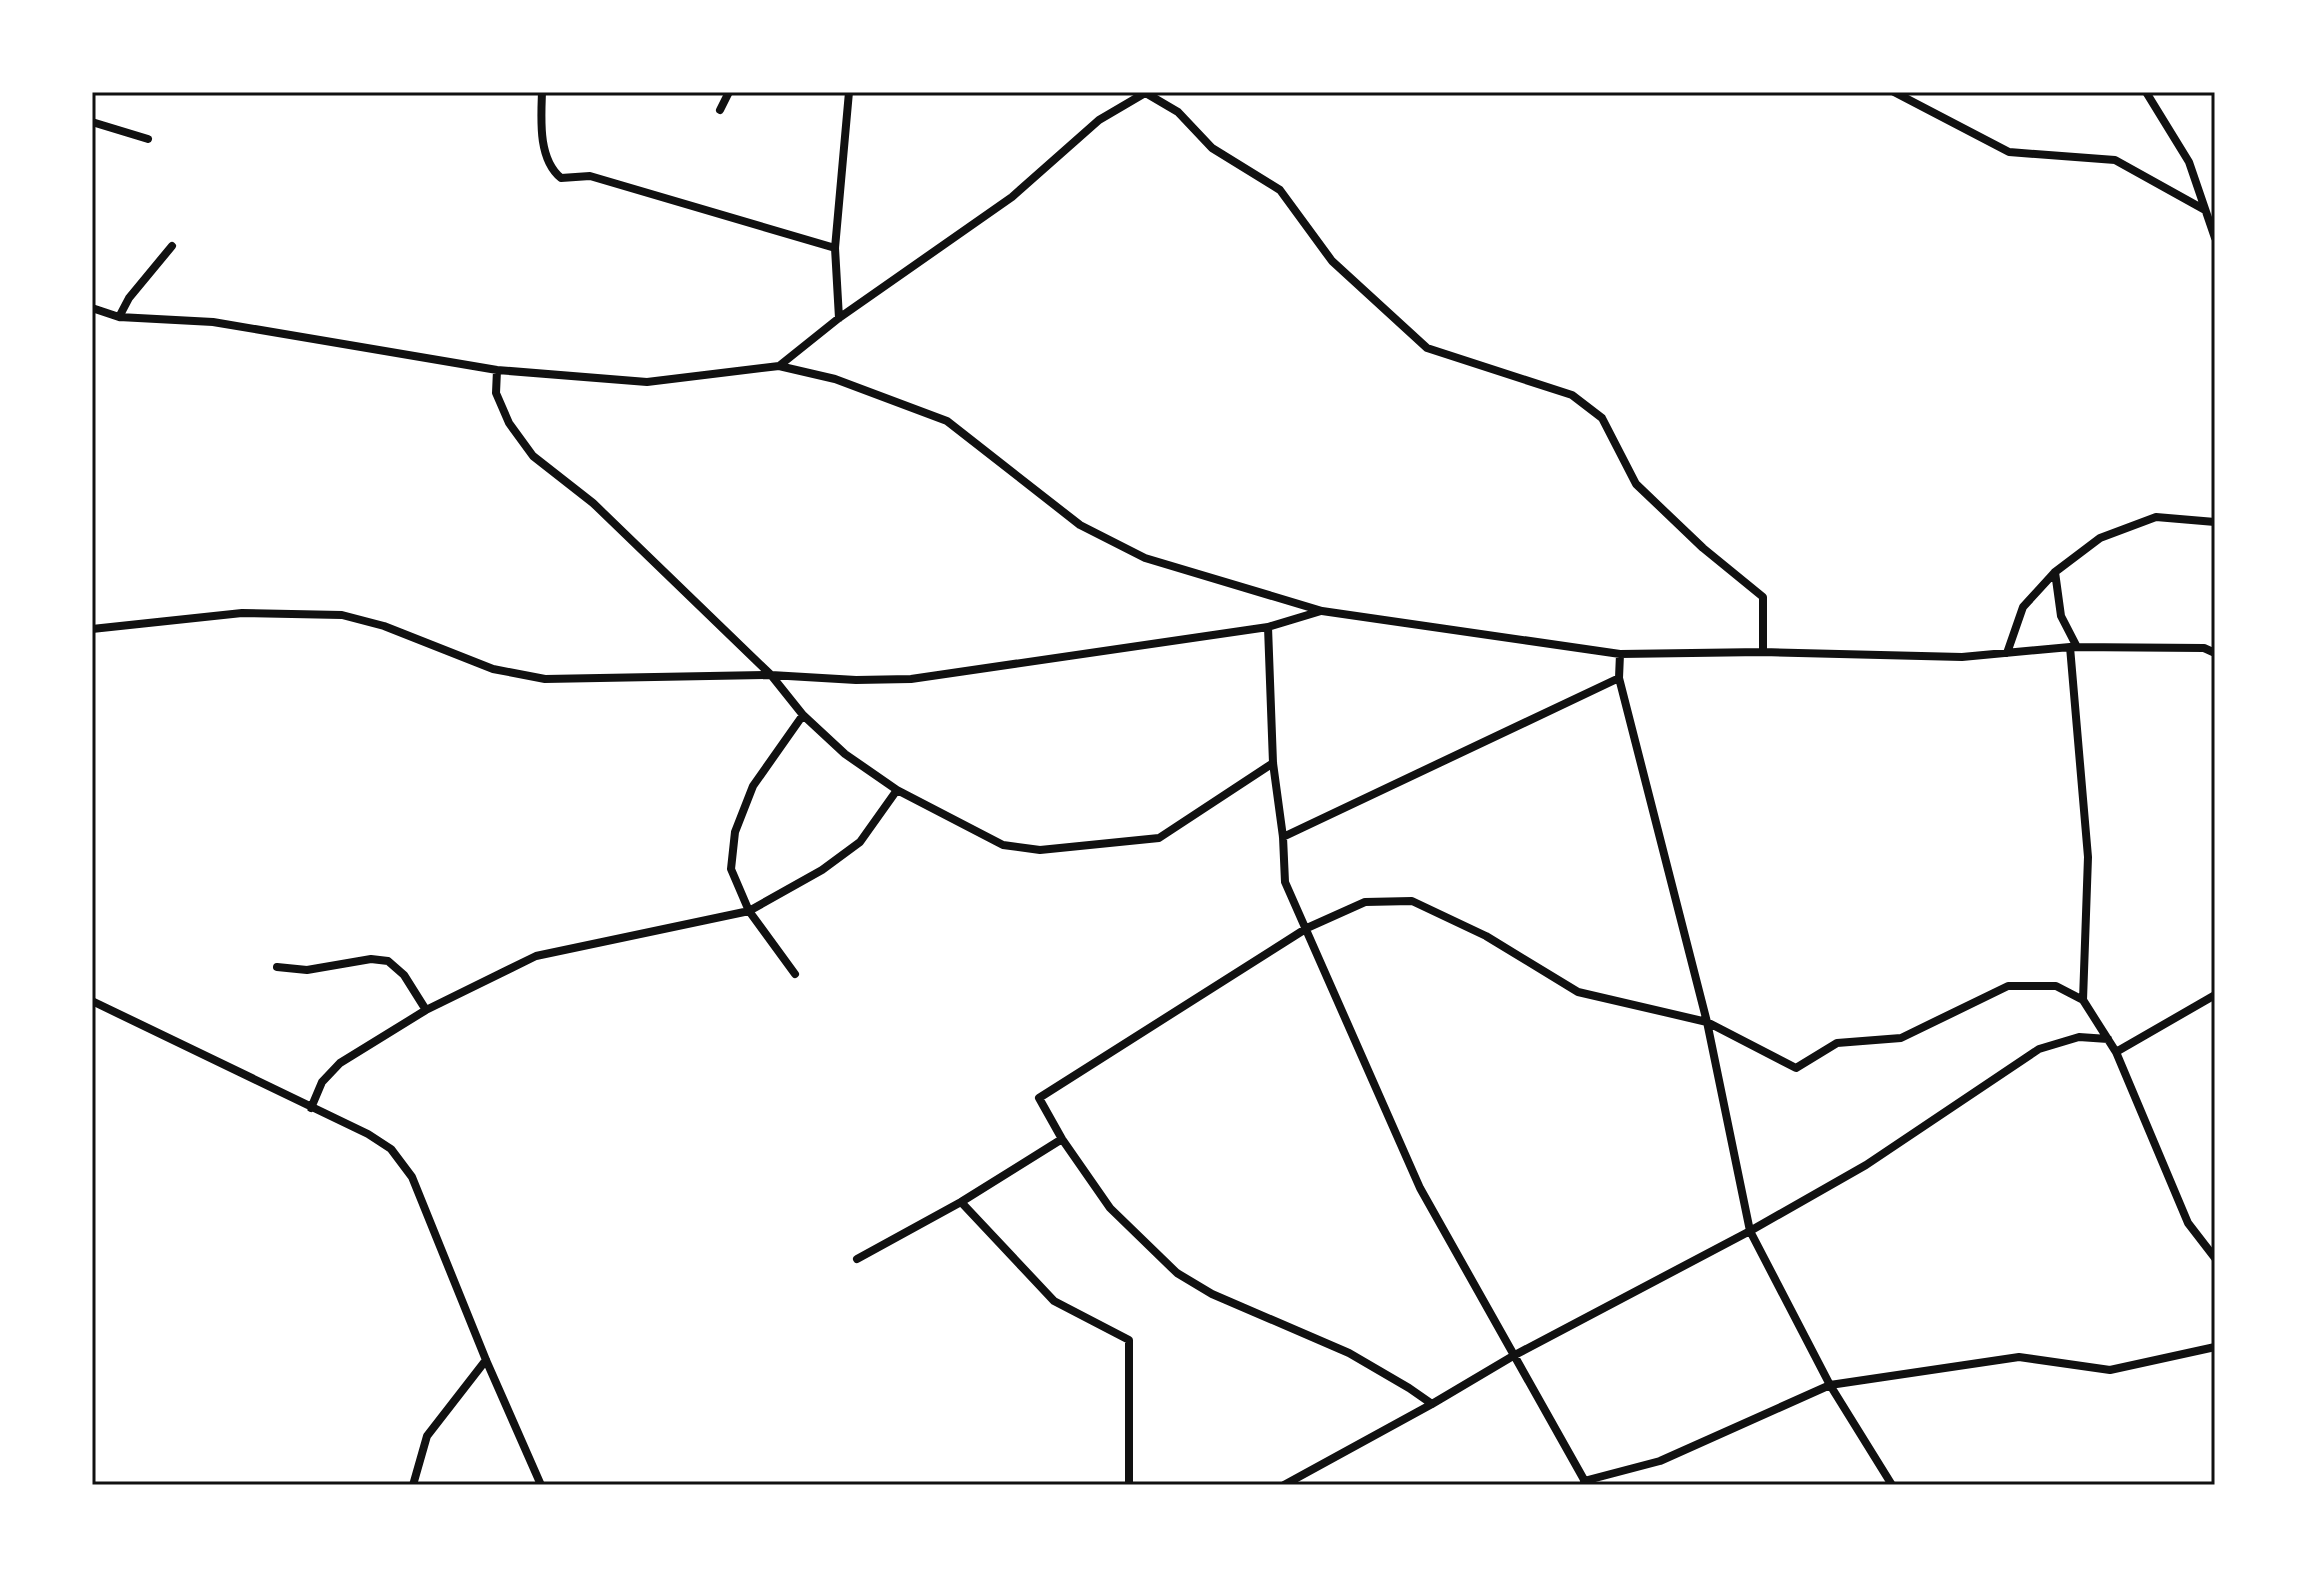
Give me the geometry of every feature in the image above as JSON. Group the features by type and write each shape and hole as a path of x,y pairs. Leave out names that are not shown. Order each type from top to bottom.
{"street":[{"path":"542,92 542,138 550,169 561,178 590,176 835,248"},
{"path":"720,110 729,92"},
{"path":"839,318 835,248 849,92"},
{"path":"779,366 839,318 1012,197 1099,120 1144,92 1178,112 1212,148 1280,190 1332,261 1427,348 1572,395 1602,418 1636,484 1703,548 1763,597 1763,652"},
{"path":"1894,92 2009,152 2115,160 2205,210"},
{"path":"2146,92 2189,162 2215,238"},
{"path":"92,122 148,139"},
{"path":"119,317 129,298 172,246"},
{"path":"92,308 119,317 213,322 497,370 647,382 779,366 835,379 947,421 1080,525 1145,558 1322,611 1620,654 1763,652 1962,657 2074,647 2204,648 2215,653"},
{"path":"497,370 496,393 509,423 533,456 593,503 771,675 803,715 845,754 897,790 1003,845 1040,850 1159,838 1273,763"},
{"path":"2007,653 2023,607 2055,572 2100,538 2156,517 2215,522"},
{"path":"2055,572 2061,616 2074,647 2088,857 2083,1000"},
{"path":"92,629 242,613 342,615 384,626 493,669 545,679 771,675 856,680 911,679 1268,627 1322,611"},
{"path":"1268,627 1273,763 1283,837 1285,882 1420,1188 1586,1483 1660,1461 1830,1385 2019,1357 2110,1370 2215,1347"},
{"path":"1620,654 1619,678 1707,1022 1750,1231 1830,1385 1892,1485"},
{"path":"1283,837 1619,678"},
{"path":"795,974 749,911 731,869 735,832 753,786 803,715"},
{"path":"311,1108 322,1082 340,1063 426,1010 536,956 749,911 822,870 860,842 897,790"},
{"path":"1432,1404 1349,1353 1212,1294 1177,1273 1110,1208 1062,1139 1039,1098 1307,928 1365,902 1412,901 1486,936 1578,992 1707,1022 1796,1068 1837,1043 1901,1038 2008,986 2056,986 2083,1000 2116,1052 2188,1223 2215,1258"},
{"path":"277,967 307,970 371,959 388,961 404,975 426,1010"},
{"path":"2116,1052 2215,995"},
{"path":"92,1001 368,1134 391,1149 412,1177 486,1360 541,1485"},
{"path":"92,1013 105,1009"},
{"path":"1284,1485 1513,1356 1750,1231 1866,1165 2039,1049 2079,1037 2108,1039"},
{"path":"857,1259 961,1202 1062,1139"},
{"path":"961,1202 1054,1301 1129,1340 1129,1485"},
{"path":"413,1485 427,1436 486,1360"}]}
